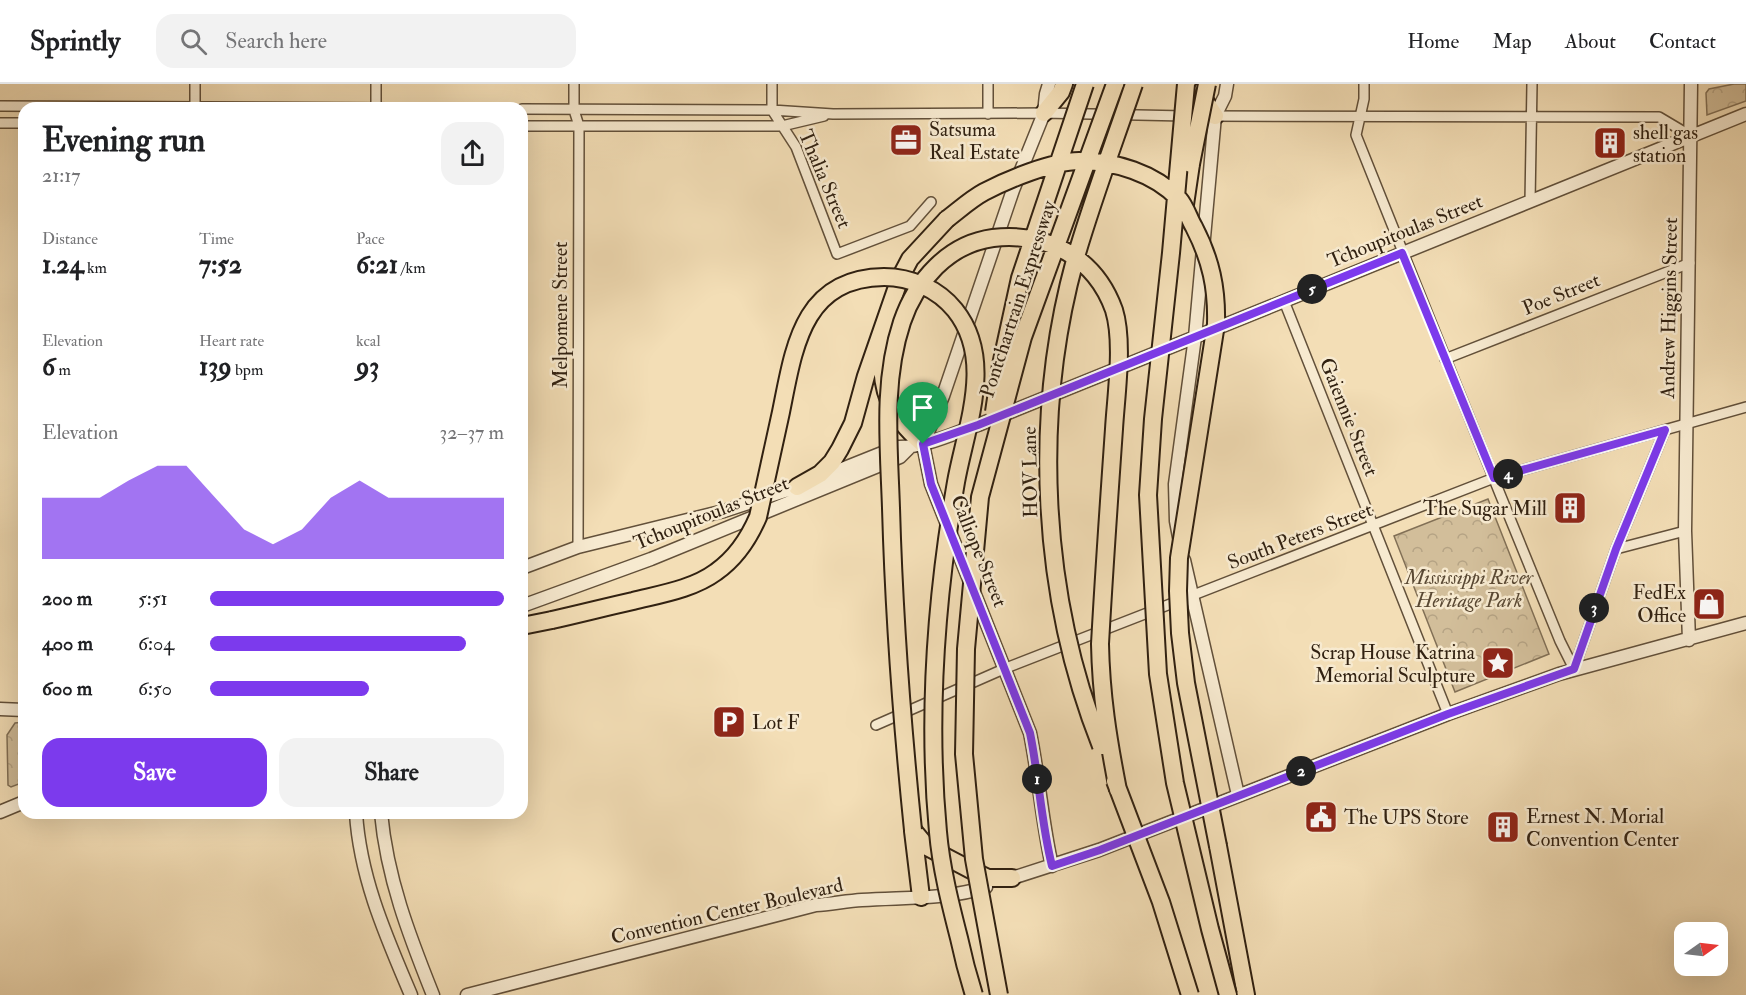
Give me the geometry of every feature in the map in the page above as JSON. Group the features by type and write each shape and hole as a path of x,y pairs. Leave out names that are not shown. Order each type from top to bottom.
{"highway":[{"path":"1044,113 1061,92 1064,84"},
{"path":"980,497 1001,365 1020,278 1085,84"},
{"name":"Pontchartrain Expressway","path":"999,995 974,860 964,754 966,649 980,497 1023,337 1115,84"},
{"name":"HOV Lane","path":"1118,790 1099,742 1070,644 1054,553 1050,507 1050,408 1064,309 1075,261 1134,84"},
{"path":"1186,84 1153,419 1148,495 1158,674 1175,783 1228,995"},
{"path":"1202,84 1202,95 1215,116"},
{"path":"1171,253 1184,215 1207,84"},
{"path":"797,487 820,474 832,462 840,449 853,423 900,278 910,259 947,219 982,193 1014,178 1044,168 1078,161 1116,165 1139,172 1162,186 1180,201 1200,239 1217,296 1216,324 1179,558 1180,633 1186,682 1246,995"},
{"path":"921,897 901,712 892,553 888,405 890,377 903,321 911,300 923,280 947,256 987,239 1011,236 1030,238 1049,242 1066,250 1082,263 1104,290 1113,309 1118,329 1117,382 1100,644 1101,686 1106,733 1118,790 1161,902 1190,995"},
{"path":"528,625 658,595 701,581 727,564 751,534 758,517 794,348 807,317 829,294 862,279 892,277 911,280 945,299 966,327 973,344 977,378 956,481 938,614 933,711 935,782 938,834 950,902 974,995"},
{"path":"882,330 881,363 885,394 903,427 917,446"},
{"path":"913,830 927,847 969,869 988,878 1012,878"}],"street":[{"path":"195,84 195,102"},
{"path":"376,84 376,102"},
{"name":"Melpomene Street","path":"574,84 574,110 579,126 578,547"},
{"path":"772,84 772,110"},
{"path":"988,84 988,114"},
{"path":"917,446 943,396 1013,189 1044,113 1049,84"},
{"path":"1227,84 1225,96 1215,116 1195,337 1175,484 1176,521 1238,795"},
{"path":"1364,84 1364,99 1356,135 1560,641 1574,669"},
{"path":"1530,202 1532,84"},
{"name":"Andrew Higgins Street","path":"1689,640 1685,531 1691,84"},
{"path":"0,106 18,106"},
{"path":"528,109 772,110 834,114 1659,117 1691,136"},
{"name":"Thalia Street","path":"772,110 796,147 837,254 910,226 932,202"},
{"path":"528,126 782,126 834,114"},
{"name":"Tchoupitoulas Street","path":"528,604 729,528 900,457 917,446 978,425 1746,114"},
{"path":"0,123 18,123"},
{"name":"Poe Street","path":"1445,359 1689,262"},
{"name":"Gaiennie Street","path":"1284,301 1448,714"},
{"name":"South Peters Street","path":"876,725 1006,669 1494,478 1746,407"},
{"path":"1574,669 1616,549 1665,430"},
{"name":"Tchoupitoulas Street","path":"528,566 578,547 724,511 797,487 897,447 917,446"},
{"name":"Calliope Street","path":"917,446 1030,733 1044,831 1052,866"},
{"path":"1616,549 1685,531"},
{"name":"Convention Center Boulevard","path":"467,995 816,906 860,900 970,892 1100,850 1448,714 1574,669 1746,623"},
{"path":"0,709 18,710"},
{"path":"0,812 18,804"},
{"path":"357,819 362,855 375,907 411,995"},
{"path":"382,819 387,858 398,903 433,995"}],"green space":[{"path":"1746,84 1746,101 1707,115 1706,93 1709,89"},
{"name":"Mississippi River Heritage Park","path":"1488,499 1549,654 1455,692 1394,536"},
{"path":"15,723 18,723 18,784 11,787 8,785 7,735"}],"place":[{"name":"Satsuma Real Estate","path":"906,140"},
{"name":"shell gas station","path":"1610,143"},
{"name":"The Sugar Mill","path":"1570,508"},
{"name":"FedEx Office","path":"1709,604"},
{"name":"Scrap House Katrina Memorial Sculpture","path":"1498,663"},
{"name":"Lot F","path":"729,722"},
{"name":"The UPS Store","path":"1321,817"},
{"name":"Ernest N. Morial Convention Center","path":"1503,827"}],"route":[{"path":"1402,253 1494,478 1665,430 1616,549 1574,669 1448,714 1100,850 1052,866 1044,831 1030,733 931,484 923,444 978,425 1402,253"}]}
